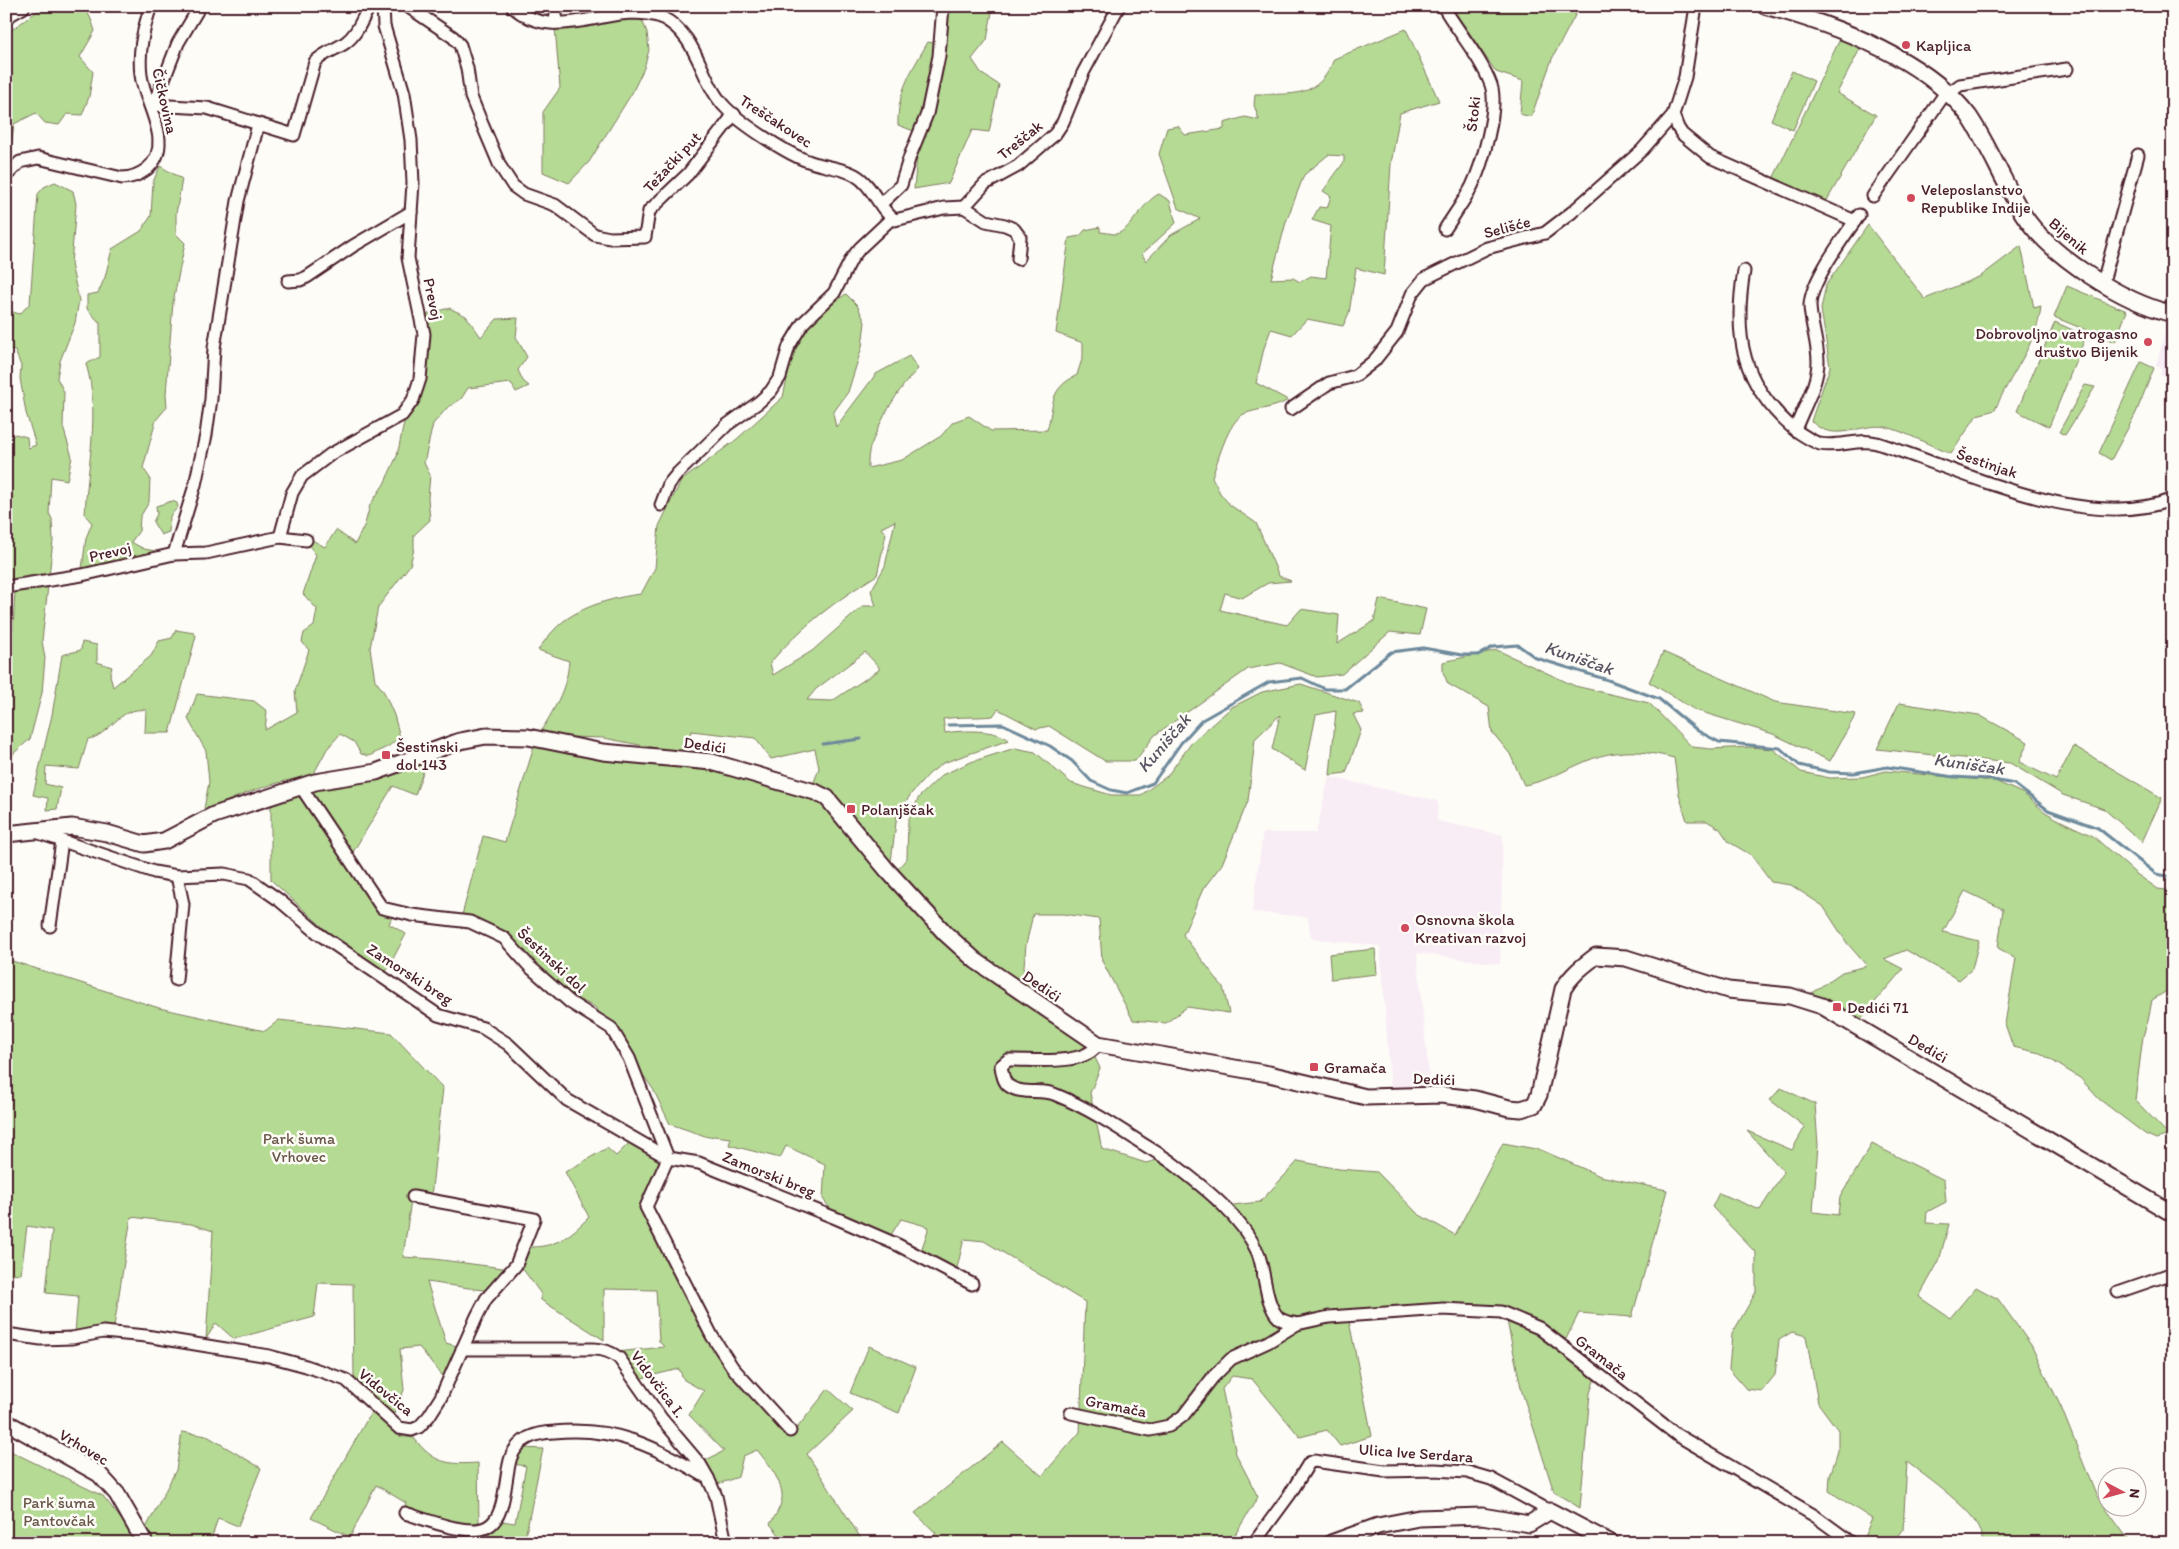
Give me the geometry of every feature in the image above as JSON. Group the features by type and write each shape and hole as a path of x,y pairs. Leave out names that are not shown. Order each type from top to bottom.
{"street":[{"path":"6,15 22,6"},
{"name":"Čičkovina","path":"6,176 20,162 38,158 122,178 130,178 141,173 156,158 159,147 151,105 141,78 140,60 144,31 151,6"},
{"path":"197,11 178,43 159,92 151,105 207,108 247,120 258,126 294,135 315,62 346,42 357,30 370,6"},
{"name":"Prevoj","path":"280,537 292,493 302,476 331,454 402,415 417,391 422,363 424,334 408,258 414,168 410,125 404,93 384,26 383,6"},
{"name":"Težački put","path":"407,6 457,41 464,57 472,96 480,119 500,166 513,186 524,194 555,205 595,235 610,238 645,237 649,211 688,174 734,114"},
{"name":"Treščakovec","path":"512,6 530,18 555,23 633,9 660,16 672,24 685,38 695,53 719,100 734,114 797,156 856,176 869,187 892,218"},
{"path":"555,23 557,6"},
{"path":"881,204 901,185 910,156 927,114 939,56 943,6"},
{"name":"Treščak","path":"964,207 985,184 1018,166 1055,134 1067,112 1083,73 1119,6"},
{"name":"Štoki","path":"1443,6 1487,76 1493,94 1490,128 1480,165 1471,187 1446,229"},
{"name":"Selišće","path":"1291,409 1329,383 1355,376 1374,361 1397,332 1412,294 1424,279 1487,248 1538,236 1552,229 1620,171 1663,128 1673,115 1685,77 1696,6"},
{"name":"Bijenik","path":"1765,6 1855,36 1917,70 1948,92 1960,104 1980,132 2019,206 2039,235 2072,264 2146,307 2173,314"},
{"path":"1873,196 1948,92 1960,85 1970,83 2067,69"},
{"path":"1673,115 1678,128 1710,157 1857,218 1816,283 1810,305 1817,341 1818,364 1815,383 1796,430"},
{"path":"174,554 195,485 206,435 214,348 238,201 258,126"},
{"path":"2103,282 2138,155"},
{"path":"661,505 669,484 678,473 727,425 771,391 780,377 789,346 803,323 834,293 852,258 860,248 892,218 898,221 935,210 964,207 986,221 1014,229 1020,238 1018,259"},
{"path":"288,281 307,277 353,246 411,212"},
{"name":"Šestinjak","path":"1744,271 1739,316 1742,342 1748,367 1758,389 1778,416 1796,430 1820,443 1829,445 1859,440 1877,443 1995,484 2073,506 2128,510 2158,505 2173,499"},
{"name":"Prevoj","path":"6,587 82,575 174,554 206,553 280,537 306,540"},
{"name":"Dedići","path":"300,787 315,782 376,772 460,741 486,736 528,737 603,752 712,762 815,792 826,798 887,870 946,934 1007,983 1098,1044 1269,1074 1366,1097 1441,1095 1475,1100 1508,1108 1521,1109 1534,1105 1539,1096 1562,989 1575,972 1596,956 1626,958 1728,990 1790,996 1822,1006 2173,1214"},
{"path":"6,834 72,827 107,833 144,844 151,843 164,840 214,815 300,787"},
{"name":"Šestinski dol","path":"300,787 382,908 412,915 470,922 504,938 530,967 571,1003 611,1028 629,1058 668,1158"},
{"name":"Zamorski breg","path":"34,832 154,872 177,876 224,874 249,879 279,900 319,934 438,1015 483,1028 508,1044 567,1100 668,1158 698,1163 838,1219 898,1245 972,1284"},
{"path":"50,926 62,841"},
{"path":"176,980 183,904 177,876"},
{"path":"1098,1044 1094,1051 1087,1055 1063,1060 1008,1060 1001,1066 1002,1076 1009,1086 1025,1091 1050,1093 1072,1101 1108,1120 1174,1164 1233,1215 1249,1236 1258,1255 1271,1304 1278,1317 1285,1322 1297,1324"},
{"path":"668,1158 646,1206 712,1336 734,1368 790,1431"},
{"name":"Vidovčica","path":"6,1334 41,1339 72,1338 102,1332 138,1335 269,1356 346,1380 391,1422 405,1430 419,1427 429,1416 441,1397 486,1298 516,1265 534,1219 413,1198"},
{"path":"2118,1292 2173,1273"},
{"name":"Gramača","path":"1071,1413 1150,1430 1169,1426 1183,1416 1213,1377 1231,1359 1268,1342 1297,1324 1329,1317 1443,1309 1501,1312 1539,1328 1677,1436 1815,1516 1852,1543"},
{"name":"Vidovčica I.","path":"462,1349 603,1349 613,1353 619,1358 661,1418 700,1464 716,1496 726,1543"},
{"name":"Vrhovec","path":"6,1422 99,1474 117,1494 145,1543"},
{"path":"405,1513 440,1525 472,1530 486,1527 498,1516 509,1466 515,1449 527,1438 541,1433 573,1430 599,1431 620,1435 675,1458 708,1478"},
{"name":"Ulica Ive Serdara","path":"1254,1543 1290,1494 1309,1463 1314,1461 1384,1471 1435,1470 1466,1472 1490,1479 1611,1543"},
{"path":"1331,1543 1378,1526 1419,1518 1482,1516 1529,1524 1550,1511"}],"shaded area":[{"path":"2168,321 2173,322 2173,380 2160,374 2162,368 2156,366"},
{"name":"Osnovna škola Kreativan razvoj","path":"1329,777 1438,801 1437,821 1503,835 1500,964 1417,953 1430,1089 1391,1089 1380,946 1311,938 1308,917 1252,912 1263,833 1316,833"}],"green space":[{"path":"947,6 993,6 987,40 972,59 982,74 999,85 989,132 972,130 949,183 914,189 919,133 898,125 898,113 907,81 928,42 944,45"},
{"path":"1451,6 1580,6 1552,59 1531,117 1520,114 1523,81 1496,72"},
{"path":"43,7 80,7 85,9 92,21 95,31 80,57 93,72 89,97 82,115 67,114 59,125 45,123 36,113 14,124 12,140 6,144 6,34"},
{"path":"640,16 647,32 649,50 644,68 632,93 589,162 569,183 543,172 543,112 560,88 555,27"},
{"path":"1406,29 1439,101 1400,113 1391,164 1384,275 1356,268 1349,313 1343,326 1307,319 1292,335 1271,329 1264,348 1256,383 1288,400 1244,414 1238,418 1224,442 1212,477 1220,493 1230,505 1256,523 1279,576 1291,581 1268,583 1242,598 1225,593 1220,610 1287,625 1301,609 1339,615 1337,644 1374,621 1379,599 1426,609 1420,635 1390,632 1342,674 1317,677 1280,663 1248,669 1155,735 1135,761 1105,761 1049,726 1036,729 998,709 993,716 943,719 945,733 960,731 988,732 1003,736 1009,740 943,763 929,774 911,794 897,815 891,861 885,860 813,785 819,768 815,749 771,759 755,738 691,731 686,754 604,738 538,736 562,691 568,672 569,661 538,650 555,629 583,609 607,601 641,594 655,568 659,526 681,481 737,439 783,397 793,352 813,317 846,294 857,305 865,322 862,347 848,392 833,413 836,427 876,374 909,356 918,369 897,395 880,425 870,448 868,468 902,460 941,436 953,422 969,416 991,431 1047,430 1054,398 1061,386 1077,375 1083,356 1083,343 1056,333 1069,238 1080,236 1085,230 1100,227 1100,232 1116,234 1121,232 1127,228 1147,203 1159,194 1170,201 1176,223 1142,254 1146,261 1171,235 1200,219 1178,208 1159,154 1167,128 1178,126 1185,135 1224,129 1224,123 1245,117 1259,120 1254,105 1255,94 1303,92 1321,81 1334,59","holes":["1328,155 1344,156 1344,162 1323,191 1331,196 1327,208 1319,207 1312,220 1331,226 1326,278 1311,276 1300,282 1293,278 1271,279 1286,222 1304,175","895,521 885,566 871,591 876,606 863,606 812,651 773,675 770,663 806,626 833,604 877,575 886,534 881,528","865,652 879,667 879,670 832,701 807,700 816,689"]},
{"path":"1840,39 1861,47 1837,93 1876,115 1826,202 1773,179"},
{"path":"1792,71 1814,81 1793,130 1771,120"},
{"path":"160,166 182,179 176,214 176,234 185,243 173,302 166,394 167,407 156,420 143,468 150,478 149,502 140,517 139,531 131,542 144,549 161,552 82,569 86,538 92,523 85,515 93,420 90,382 86,364 100,357 100,323 87,309 87,295 98,293 105,277 112,249 141,231 151,216 153,182"},
{"path":"55,182 73,191 76,204 71,264 79,300 75,323 60,361 57,378 64,392 63,427 72,457 67,480 51,477 49,513 52,519 53,540 42,641 45,658 42,693 30,739 6,763 6,635 13,630 15,590 6,590 6,442 15,434 27,437 28,448 36,445 26,413 20,378 21,366 15,351 6,348 10,334 6,331 6,271 10,282 9,311 20,314 30,303 38,194 44,187"},
{"path":"1868,225 1925,299 1981,276 2021,246 2034,308 2041,306 2035,333 1995,410 1977,415 1951,454 1910,435 1886,427 1876,426 1838,432 1820,428 1811,421 1830,367 1821,309 1826,285"},
{"path":"2067,286 2127,311 2115,342 2054,317"},
{"path":"449,308 466,316 481,337 497,319 518,318 516,337 527,357 518,370 523,381 529,386 516,392 511,383 468,388 461,399 447,408 433,424 424,463 430,475 428,498 430,520 414,535 414,549 410,565 378,607 370,648 375,680 384,692 394,715 400,737 389,746 369,756 361,754 354,742 340,734 327,749 313,775 256,790 228,801 203,814 209,782 206,751 188,719 197,694 254,701 267,711 265,730 297,712 295,691 309,650 302,642 304,633 314,626 317,609 303,594 316,555 308,544 312,540 325,547 336,530 355,544 365,524 370,505 384,484 397,456 405,418 420,397 424,315"},
{"path":"2055,322 2086,336 2049,427 2017,411"},
{"path":"2141,362 2154,368 2136,413 2111,460 2099,453"},
{"path":"2085,385 2095,387 2065,435 2059,432"},
{"path":"172,501 177,503 178,507 170,516 169,532 161,535 153,522 157,514 156,506"},
{"path":"176,630 194,633 196,636 170,733 145,733 146,710 136,710 121,717 102,733 88,739 79,769 46,766 45,784 61,788 57,809 47,810 48,798 33,795 52,715 62,655 81,650 82,642 97,645 97,662 112,667 110,675 113,687 151,656 159,641 172,638"},
{"path":"1497,650 1575,686 1649,703 1692,747 1711,749 1750,747 1773,749 1801,772 1830,778 1862,777 1886,771 1995,781 2024,794 2045,812 2093,836 2135,873 2158,889 2173,891 2173,982 2170,989 2152,1000 2143,1036 2135,1100 2169,1135 2156,1139 2145,1134 2099,1099 2080,1078 2040,1053 2013,1047 2005,1024 2016,958 1998,948 2003,909 1965,891 1943,932 1979,941 1972,969 1959,980 1906,950 1884,959 1903,969 1859,1021 1826,1001 1810,994 1842,972 1867,966 1847,943 1823,906 1791,885 1771,882 1751,855 1729,842 1720,829 1707,821 1687,821 1679,794 1674,758 1639,752 1605,755 1547,779 1524,785 1510,754 1492,732 1489,707 1448,684 1443,672 1443,662"},
{"path":"1663,652 1775,702 1856,714 1830,761 1773,734 1695,710 1649,682"},
{"path":"1301,684 1359,703 1364,713 1353,714 1361,730 1346,773 1330,775 1336,711 1316,715 1305,770 1272,749 1280,715 1255,739 1248,801 1222,864 1203,889 1183,935 1223,987 1229,1013 1187,1007 1166,1023 1133,1020 1102,961 1099,919 1063,914 1033,914 1026,945 1023,976 1045,1000 1077,1021 1100,1068 1090,1093 1102,1149 1146,1163 1171,1156 1214,1207 1260,1202 1298,1161 1339,1169 1377,1172 1418,1214 1455,1235 1503,1143 1541,1150 1600,1176 1667,1190 1632,1317 1579,1313 1566,1339 1504,1308 1347,1311 1372,1436 1340,1446 1327,1430 1300,1437 1252,1379 1232,1376 1222,1389 1236,1454 1258,1497 1230,1543 930,1543 936,1533 915,1513 1003,1442 1042,1476 1080,1432 1085,1302 984,1241 964,1239 956,1272 920,1254 929,1227 901,1219 889,1238 835,1215 823,1199 825,1164 786,1146 780,1158 729,1145 731,1138 708,1137 670,1124 653,1089 595,1007 571,996 557,985 516,942 462,915 483,836 505,842 535,743 567,754 718,767 820,800 897,870 907,858 908,821 919,797 942,775 971,762 1015,748 1035,752 1071,783 1111,795 1141,795 1167,776 1193,741 1232,707 1262,692"},
{"path":"1899,703 1979,715 2028,742 2019,762 2056,780 2074,746 2162,798 2142,842 2104,809 2063,795 2010,763 1877,749"},
{"path":"429,755 415,795 393,786 353,852 380,896 396,908 389,924 406,934 385,974 328,932 271,880 271,801"},
{"path":"1375,949 1377,974 1331,979 1329,954"},
{"name":"Park šuma Vrhovec","path":"6,959 159,1008 265,1031 279,1020 391,1033 443,1088 431,1197 411,1200 403,1257 510,1269 490,1291 427,1282 446,1343 460,1347 445,1379 419,1347 400,1349 404,1390 392,1419 370,1392 354,1380 353,1284 318,1283 314,1317 234,1339 216,1323 206,1339 213,1231 191,1224 131,1217 114,1327 92,1328 75,1333 78,1296 46,1293 52,1230 27,1226 21,1274 7,1273 12,1240 6,1239"},
{"path":"1781,1088 1815,1104 1818,1145 1813,1212 1838,1215 1840,1197 1872,1144 1944,1180 1946,1202 1927,1212 1926,1223 1949,1224 1939,1261 1919,1297 1950,1318 1976,1287 1998,1299 2031,1345 2061,1407 2096,1495 2096,1516 2111,1516 2131,1543 1982,1543 1981,1531 1969,1513 1907,1462 1903,1530 1893,1543 1866,1543 1862,1541 1872,1519 1829,1491 1830,1476 1838,1451 1838,1430 1818,1403 1806,1336 1792,1332 1779,1340 1775,1375 1762,1391 1746,1389 1729,1369 1732,1334 1756,1292 1756,1253 1712,1207 1719,1193 1760,1210 1784,1172 1747,1131 1792,1150 1805,1127 1770,1100"},
{"path":"631,1141 664,1159 642,1206 712,1343 794,1432 828,1389 853,1411 807,1454 864,1543 786,1543 770,1524 781,1503 782,1496 779,1482 757,1450 743,1456 738,1477 715,1485 702,1462 724,1451 689,1415 704,1391 684,1380 679,1369 638,1379 616,1352 664,1347 659,1341 656,1290 604,1289 604,1340 541,1300 541,1294 520,1265 527,1247 537,1247 562,1240 589,1217 565,1172 607,1148 616,1156"},
{"path":"1507,1321 1532,1331 1595,1378 1590,1393 1580,1508 1554,1492 1522,1392"},
{"path":"869,1346 916,1367 899,1413 850,1393"},
{"path":"373,1409 399,1436 414,1438 434,1457 449,1463 478,1463 479,1524 454,1523 404,1508 406,1503 376,1485 350,1537 311,1518"},
{"path":"182,1432 207,1436 261,1468 238,1526 218,1518 210,1543 153,1543 145,1530 176,1470"},
{"path":"522,1448 543,1449 524,1543 489,1543 489,1530 501,1521 515,1523 526,1466 513,1464"},
{"name":"Park šuma Pantovčak","path":"6,1449 103,1496 140,1543 6,1543"}],"waterway":[{"name":"Kuniščak","path":"948,725 1003,724 1050,746 1072,761 1091,781 1111,790 1127,793 1153,783 1181,743 1202,720 1269,682 1302,678 1325,689 1345,689 1391,652 1423,648 1462,655 1478,655 1493,647 1518,645 1536,658 1608,680 1659,699 1698,731 1719,742 1780,748 1799,765 1829,772 1854,773 1887,767 1954,777 1989,779 2014,784 2048,810 2098,828 2156,874 2173,877"},
{"name":"Kuniščak","path":"823,744 861,739"}],"place":[{"name":"Kapljica","path":"1906,45"},
{"name":"Veleposlanstvo Republike Indije","path":"1911,198"},
{"name":"Dobrovoljno vatrogasno društvo Bijenik","path":"2148,342"},
{"name":"Šestinski dol 143","path":"386,755"},
{"name":"Polanjščak","path":"851,809"},
{"name":"Osnovna škola Kreativan razvoj","path":"1405,928"},
{"name":"Dedići 71","path":"1837,1007"},
{"name":"Gramača","path":"1314,1067"}]}
